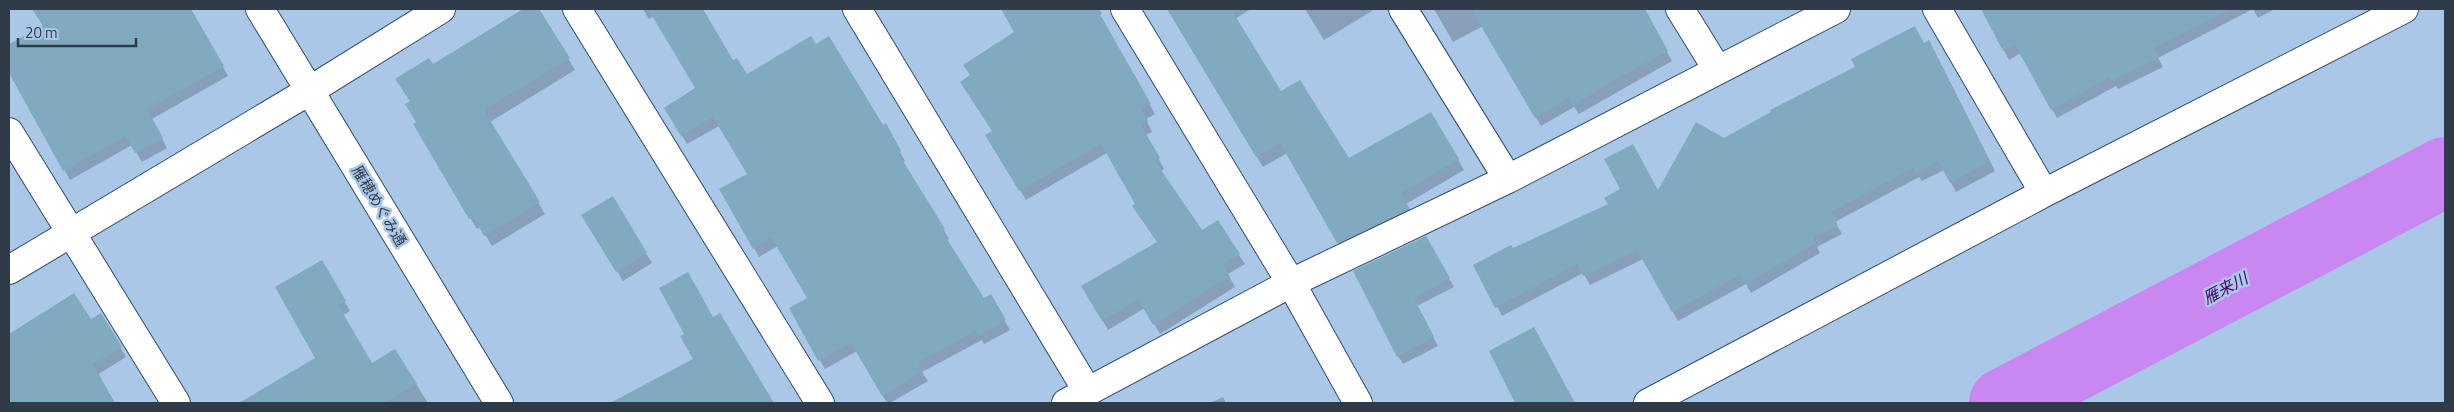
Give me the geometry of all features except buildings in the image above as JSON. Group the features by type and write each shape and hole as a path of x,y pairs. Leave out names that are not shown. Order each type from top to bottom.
{"street":[{"name":"雁穂めぐみ通","path":"260,9 499,403"},
{"path":"9,270 309,91 441,9"},
{"path":"576,9 820,403"},
{"path":"857,9 1077,397 1291,283 1508,178 1836,9"},
{"path":"1125,9 1291,283 1358,403"},
{"path":"1403,9 1508,178"},
{"path":"1680,9 1717,69"},
{"path":"1937,9 2044,193"},
{"path":"1648,403 2044,193 2404,9"},
{"path":"9,132 176,403"}],"waterway":[{"name":"雁来川","path":"2004,403 2445,172"}]}
